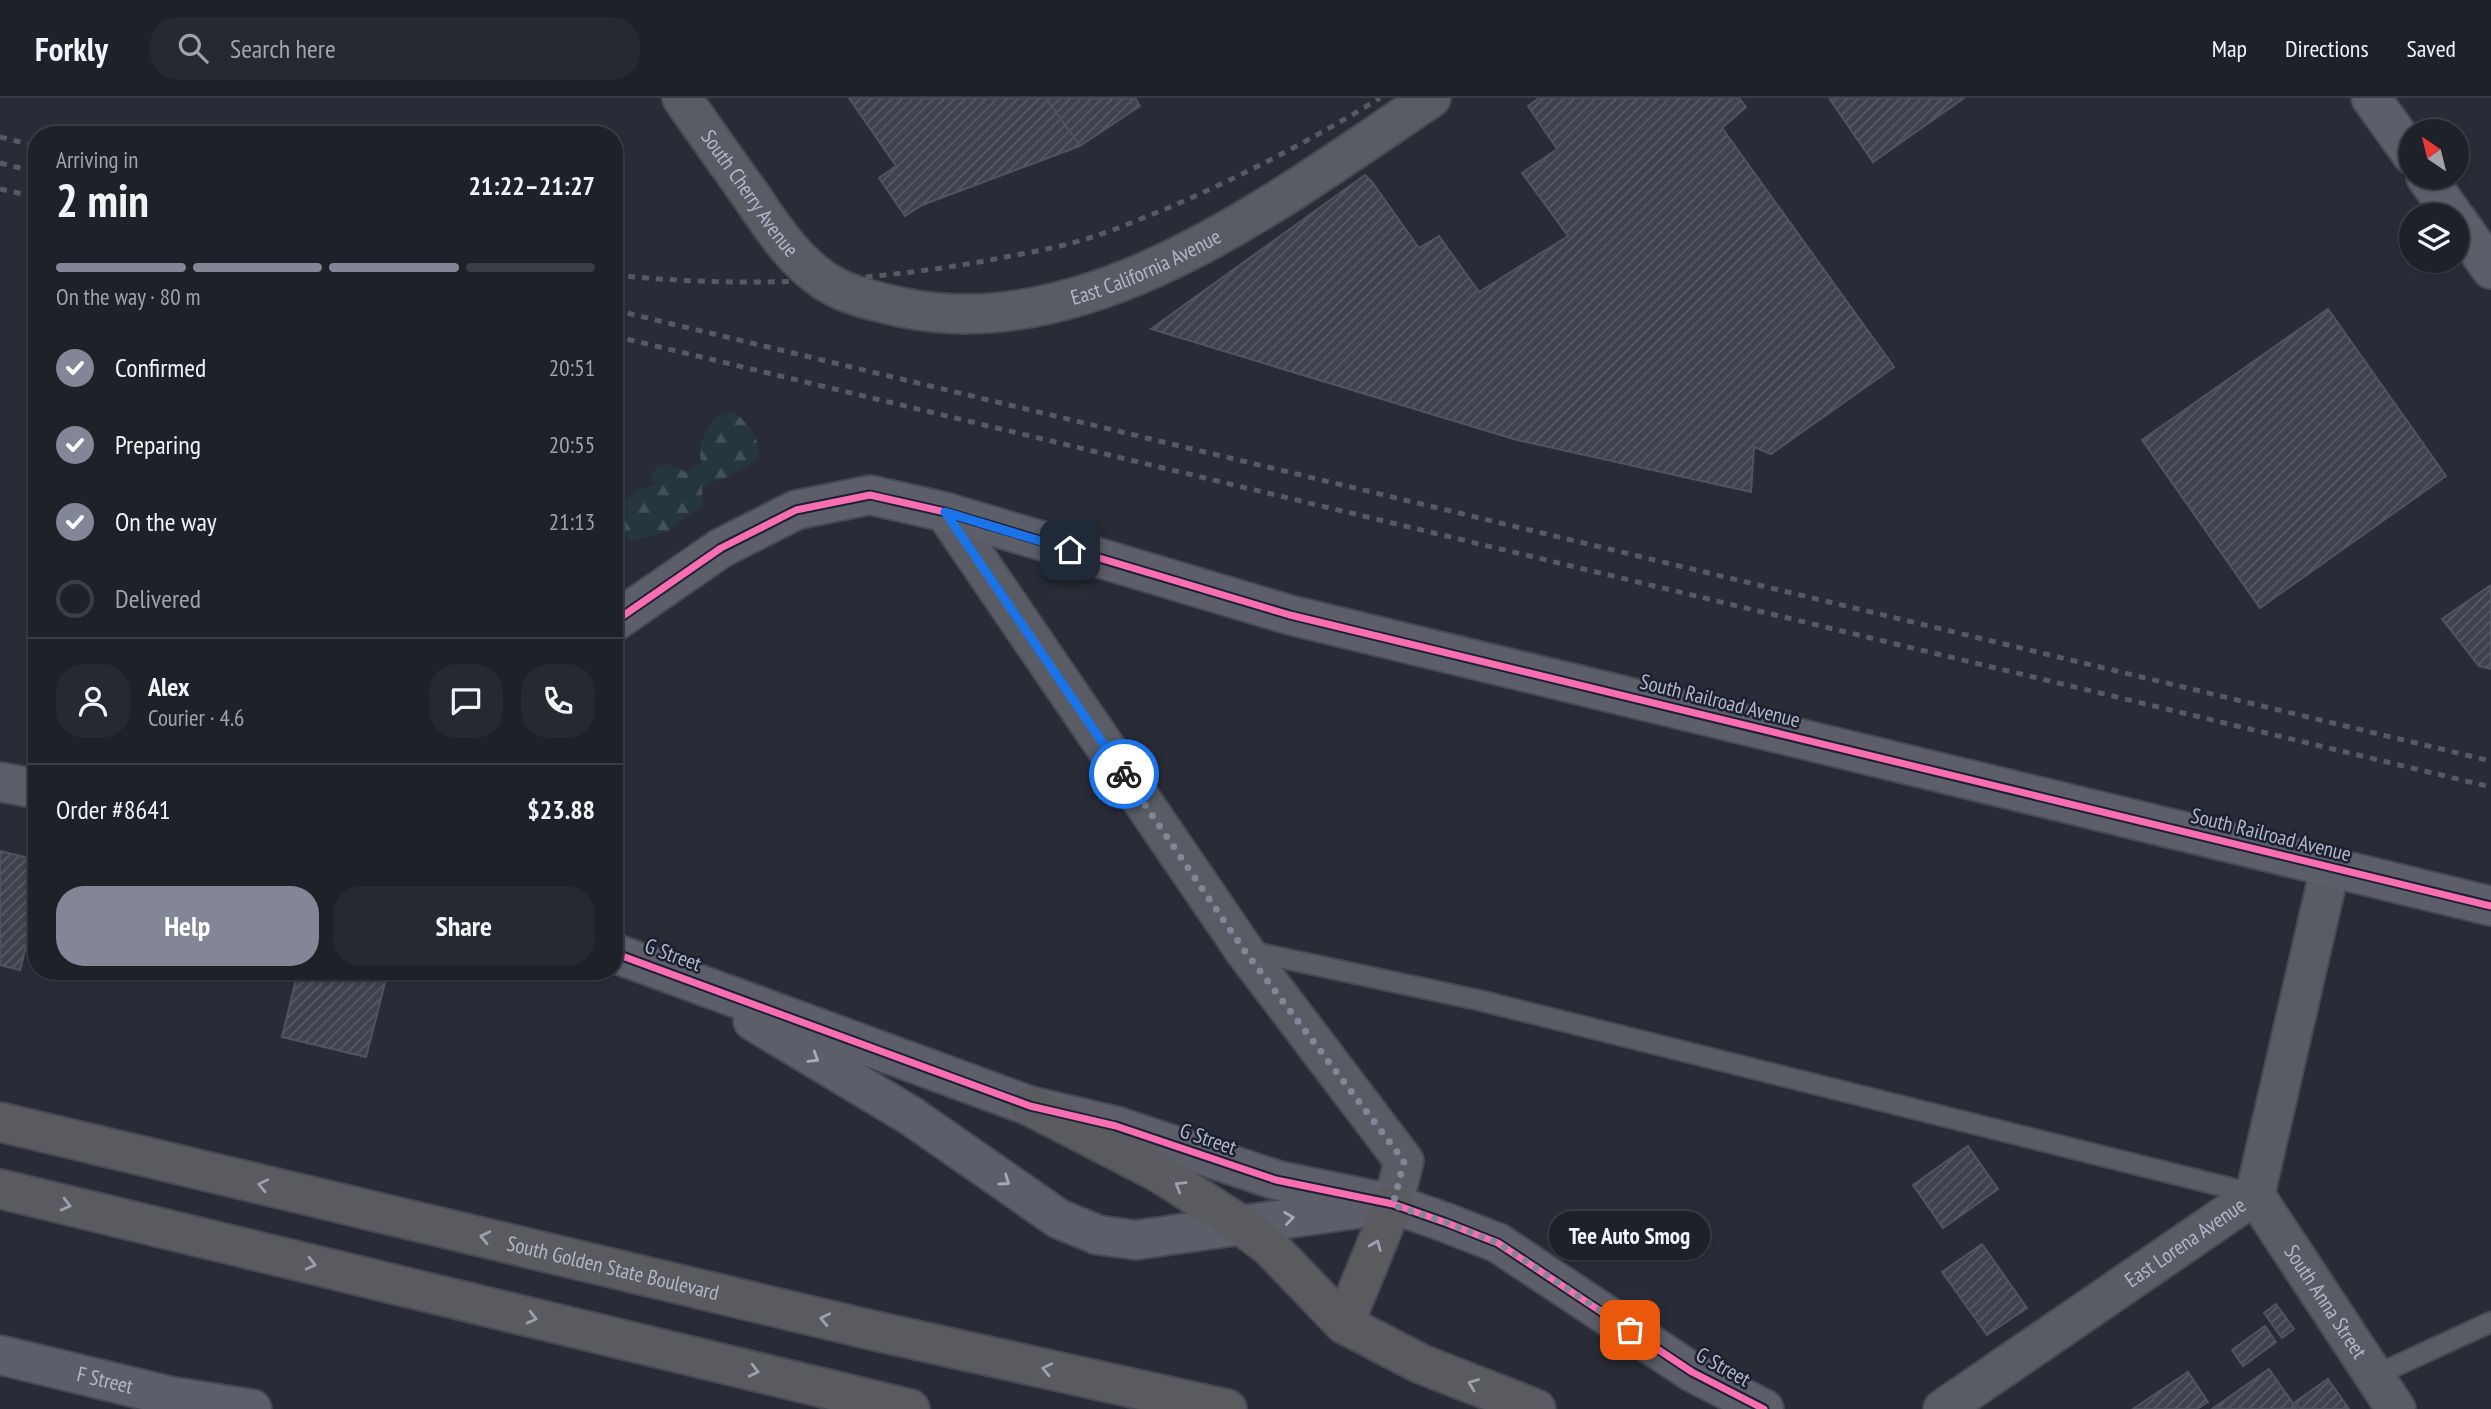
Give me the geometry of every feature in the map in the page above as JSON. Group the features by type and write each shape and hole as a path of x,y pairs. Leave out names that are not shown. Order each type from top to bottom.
{"highway":[{"path":"1031,1106 1158,1172 1241,1224 1270,1247 1344,1324 1421,1364 1536,1409"},
{"name":"South Golden State Boulevard","path":"0,1122 857,1326 1227,1409"},
{"path":"0,1189 910,1409"},
{"path":"1344,1324 1393,1205"}],"street":[{"name":"South Cherry Avenue","path":"682,98 793,254 825,281"},
{"name":"East California Avenue","path":"825,281 886,304 957,314 1028,310 1084,294 1157,268 1218,235 1284,197 1431,98"},
{"path":"2371,98 2399,137"},
{"path":"2469,237 2491,269"},
{"path":"623,616 721,548 796,510 870,495 945,512 1244,950 1404,1161 1393,1205"},
{"name":"South Railroad Avenue","path":"945,512 1290,615 2491,906"},
{"path":"0,782 28,787"},
{"name":"East Lorena Avenue","path":"1943,1409 2255,1195 2330,867"},
{"name":"G Street","path":"623,956 1031,1106 1116,1126 1276,1180 1393,1205 1498,1243 1692,1371 1764,1409"},
{"name":"G Street","path":"672,972 911,1116 1059,1219 1098,1235 1136,1240 1393,1205"},
{"name":"South Anna Street","path":"2255,1195 2396,1409"},
{"name":"F Street","path":"0,1355 173,1403 251,1409"}],"lane":[{"path":"1244,950 1478,1000 2255,1195"},
{"path":"2374,1376 2491,1322"}],"green space":[{"path":"733,411 744,421 756,439 756,461 718,482 711,478 709,484 702,487 703,505 667,532 632,541 623,534 623,501 646,487 656,485 650,475 658,466 669,464 686,472 695,464 702,466 701,445 716,416"}],"building":[{"path":"849,98 1046,98 1080,146 922,205 905,216 879,178 896,166"},
{"path":"1046,98 1135,98 1140,106 1080,146"},
{"path":"1539,98 1739,98 1746,107 1722,128 1894,367 1771,454 1754,447 1751,492 1517,440 1151,329 1365,175 1419,248 1439,236 1479,292 1568,236 1522,173 1557,149 1528,106"},
{"path":"1829,98 1964,98 1873,162"},
{"path":"2328,309 2446,476 2260,608 2142,440"},
{"path":"2491,585 2491,669 2479,666 2442,619"},
{"path":"0,851 28,858 28,938 20,970 0,965"},
{"path":"296,980 386,980 366,1057 282,1037"},
{"path":"1968,1146 1998,1189 1943,1228 1913,1185"},
{"path":"1982,1244 2027,1308 1987,1335 1942,1272"},
{"path":"2276,1304 2294,1329 2282,1338 2264,1313"},
{"path":"2265,1326 2276,1342 2243,1366 2232,1350"},
{"path":"2269,1369 2297,1409 2212,1409"},
{"path":"2188,1372 2208,1402 2197,1409 2133,1409"},
{"path":"2328,1379 2349,1409 2300,1409 2295,1402"}],"railway":[{"path":"623,276 754,282 846,279 985,261 1063,245 1119,228 1223,183 1303,143 1380,98"},
{"path":"0,137 28,144"},
{"path":"0,163 28,170"},
{"path":"0,189 28,195"},
{"path":"623,312 2491,761"},
{"path":"623,338 2491,787"}],"cycle path":[{"path":"623,616 721,548 796,510 870,495 945,512 1290,615 2491,906"},
{"path":"623,956 1030,1106 1116,1126 1276,1180 1393,1204 1498,1243 1692,1372 1764,1409"}],"way so far":[{"path":"1124,774 1244,950 1404,1161 1393,1205 1498,1243 1630,1330"}],"place":[{"name":"Tee Auto Smog","path":"1630,1330"}],"route":[{"path":"1070,550 945,512 1124,774"}]}
